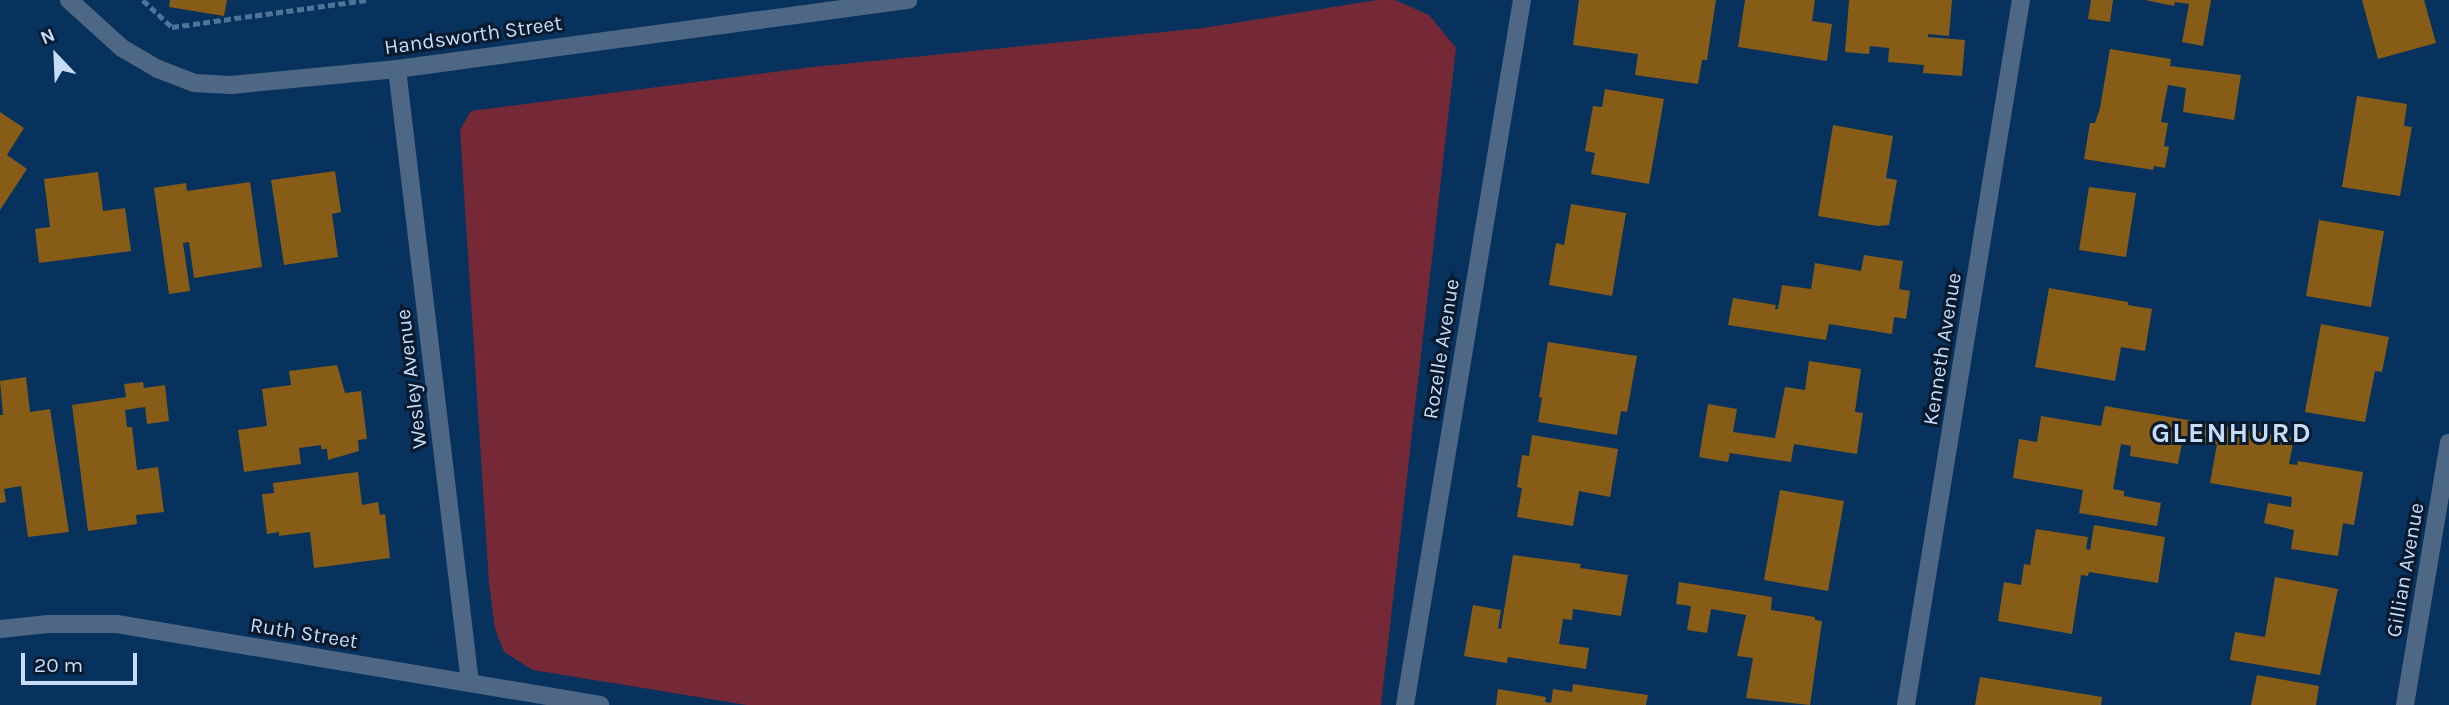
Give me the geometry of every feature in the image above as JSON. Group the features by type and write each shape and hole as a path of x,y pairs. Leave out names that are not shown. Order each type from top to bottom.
{"street":[{"name":"Handsworth Street","path":"69,0 122,48 158,69 194,83 231,85 397,69 908,0"},
{"name":"Rozelle Avenue","path":"1405,705 1522,0"},
{"name":"Kenneth Avenue","path":"1906,705 2021,0"},
{"name":"Wesley Avenue","path":"397,69 470,684"},
{"name":"Gillian Avenue","path":"2405,705 2449,443"},
{"name":"Ruth Street","path":"0,629 48,624 117,624 600,705"}],"path":[{"path":"143,0 172,27 366,0"}],"shaded area":[{"path":"1377,0 1395,0 1429,15 1456,48 1381,705 747,705 533,670 504,652 495,629 489,583 460,130 471,111 813,67 1203,28"}],"building":[{"path":"170,0 227,0 224,16 169,7"},
{"path":"1579,0 1716,0 1707,60 1702,60 1698,84 1635,75 1638,54 1573,45"},
{"path":"1745,0 1815,0 1812,21 1832,24 1827,61 1738,47"},
{"path":"1849,0 1952,0 1949,36 1928,34 1928,37 1965,40 1962,76 1923,73 1924,65 1888,62 1889,48 1870,46 1869,54 1845,52"},
{"path":"2091,0 2113,0 2110,22 2088,19"},
{"path":"2145,0 2211,0 2203,46 2182,42 2189,4 2175,2 2174,6"},
{"path":"2362,0 2424,0 2436,43 2378,59"},
{"path":"2110,49 2171,59 2170,66 2241,75 2234,120 2183,112 2186,88 2168,85 2161,122 2168,123 2164,146 2169,147 2165,168 2154,166 2153,170 2084,159 2090,123 2095,123 2100,108"},
{"path":"1605,89 1664,99 1649,184 1591,174 1595,153 1585,151 1593,106 1602,107"},
{"path":"2357,96 2407,104 2404,126 2412,127 2400,196 2342,187"},
{"path":"0,112 24,128 7,155 27,169 0,210"},
{"path":"1833,125 1893,136 1886,178 1897,180 1889,225 1878,226 1818,216"},
{"path":"335,171 341,212 332,214 338,257 284,265 271,180"},
{"path":"98,172 103,211 125,208 131,251 39,263 35,229 50,227 44,179"},
{"path":"250,182 262,267 194,278 189,242 183,243 190,291 169,294 154,188 186,183 187,191"},
{"path":"2089,187 2136,193 2126,257 2079,250"},
{"path":"1571,204 1626,213 1612,296 1549,285 1556,243 1564,245"},
{"path":"2319,220 2384,231 2371,307 2306,296"},
{"path":"1864,255 1903,261 1899,289 1910,291 1906,319 1894,317 1892,334 1829,324 1826,340 1728,325 1733,298 1776,305 1775,309 1778,309 1782,285 1811,289 1815,263 1861,271"},
{"path":"2049,288 2152,309 2145,351 2121,347 2115,381 2035,367"},
{"path":"2321,324 2389,337 2382,372 2375,371 2365,422 2305,412"},
{"path":"1548,342 1637,356 1627,412 1621,411 1617,435 1538,422 1542,398 1539,397"},
{"path":"1809,361 1861,369 1855,412 1863,413 1857,454 1794,444 1791,462 1730,453 1728,462 1699,457 1708,404 1737,409 1733,432 1775,438 1785,387 1805,390"},
{"path":"337,365 345,393 361,391 367,439 358,440 359,451 328,460 327,449 321,449 321,445 299,448 301,464 244,472 238,430 267,426 262,389 291,385 289,371"},
{"path":"26,377 30,412 50,409 69,532 28,537 21,486 4,489 6,502 0,503 0,415 3,415 0,381"},
{"path":"143,382 144,388 165,385 169,421 147,424 145,407 125,410 127,427 132,427 137,470 158,467 164,512 136,515 137,524 88,531 72,405 126,397 124,384"},
{"path":"2105,406 2294,438 2289,464 2297,465 2298,461 2363,472 2354,525 2343,523 2338,556 2291,549 2294,530 2264,523 2268,503 2291,507 2292,497 2210,483 2217,444 2182,443 2178,464 2130,456 2131,446 2121,444 2113,489 2124,491 2124,496 2161,503 2157,526 2079,513 2083,490 2013,478 2019,439 2037,442 2041,416 2101,426"},
{"path":"1532,435 1618,449 1610,497 1579,491 1573,526 1517,517 1522,488 1517,487 1522,455 1529,456"},
{"path":"358,472 362,505 378,502 380,515 385,514 390,558 314,568 310,532 279,536 279,532 267,534 262,494 274,493 273,483"},
{"path":"1780,490 1844,501 1828,591 1764,580"},
{"path":"2094,525 2165,537 2158,583 2089,572 2088,576 2081,575 2072,634 1998,621 2004,582 2021,585 2024,564 2030,565 2036,529 2088,537 2086,549 2090,550"},
{"path":"1513,555 1581,564 1580,568 1628,575 1621,616 1573,609 1572,620 1563,619 1559,644 1589,648 1586,669 1508,657 1507,663 1464,656 1473,605 1501,610 1498,628 1501,629"},
{"path":"2275,577 2338,589 2320,675 2230,660 2235,632 2265,637"},
{"path":"1679,582 1772,597 1771,610 1815,617 1815,620 1822,621 1810,705 1746,698 1753,658 1737,656 1746,615 1711,609 1707,633 1687,630 1691,606 1676,604"},
{"path":"2257,675 2319,686 2316,705 2251,705"},
{"path":"1980,677 2102,697 2101,705 1975,705"},
{"path":"1573,684 1648,695 1646,705 1496,705 1498,689 1546,697 1545,702 1551,703 1553,689 1572,692"}],"district":[{"name":"GLENHURD","path":"2232,433"}]}
